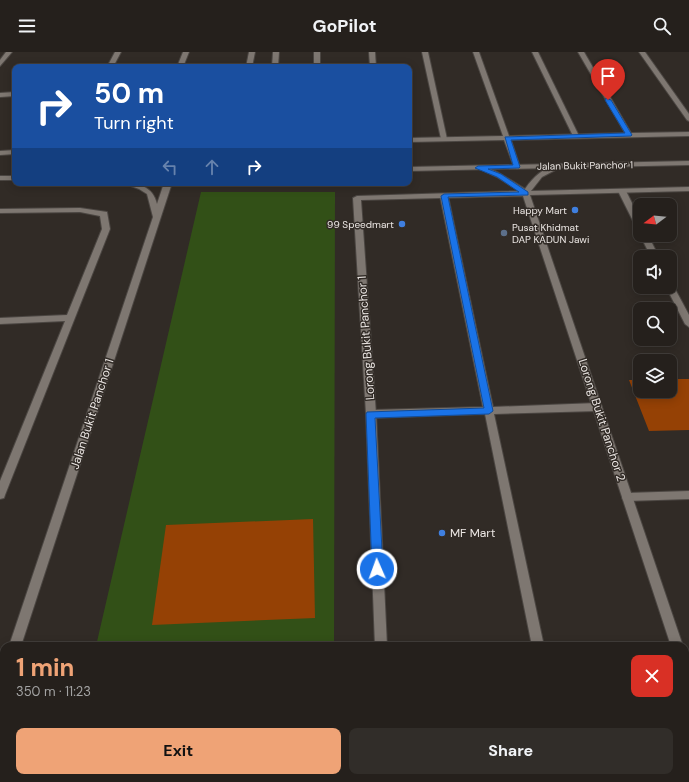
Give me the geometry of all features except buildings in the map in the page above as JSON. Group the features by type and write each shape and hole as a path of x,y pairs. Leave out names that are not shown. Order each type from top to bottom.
{"street":[{"path":"0,64 9,52"},
{"path":"112,64 118,52"},
{"path":"181,64 186,52"},
{"path":"250,64 252,52"},
{"path":"274,64 276,52"},
{"path":"317,52 317,64"},
{"path":"372,52 373,64"},
{"path":"424,52 444,139"},
{"path":"476,52 508,138 517,167"},
{"path":"535,52 576,136"},
{"path":"580,52 629,135"},
{"path":"642,52 689,119"},
{"path":"0,95 12,94"},
{"path":"412,140 689,134"},
{"path":"0,153 12,152"},
{"name":"Jalan Bukit Panchor 1","path":"412,169 689,163"},
{"path":"526,193 542,172 559,166"},
{"path":"478,168 499,176 526,193"},
{"path":"0,178 12,178"},
{"path":"136,186 147,190 152,195 156,218"},
{"name":"Jalan Bukit Panchor 1","path":"16,642 167,186"},
{"path":"537,642 444,196 689,189"},
{"path":"622,191 633,213"},
{"name":"Lorong Bukit Panchor 2","path":"526,193 676,642"},
{"name":"Lorong Bukit Panchor 1","path":"381,642 371,414 357,198 444,196"},
{"path":"0,211 80,210 104,214 106,229 0,495"},
{"path":"674,294 689,324"},
{"path":"0,321 71,318"},
{"path":"371,414 597,407"},
{"path":"627,497 689,495"}],"green space":[{"path":"201,192 335,192 334,642 97,642"}],"place":[{"name":"Happy Mart","path":"575,210"},
{"name":"99 Speedmart","path":"402,224"},
{"name":"Pusat Khidmat DAP KADUN Jawi","path":"504,233"},
{"name":"MF Mart","path":"442,533"}],"route":[{"path":"377,569 371,414 489,411 444,196 526,193 499,176 478,168 517,167 508,138 629,135 608,100"}]}
